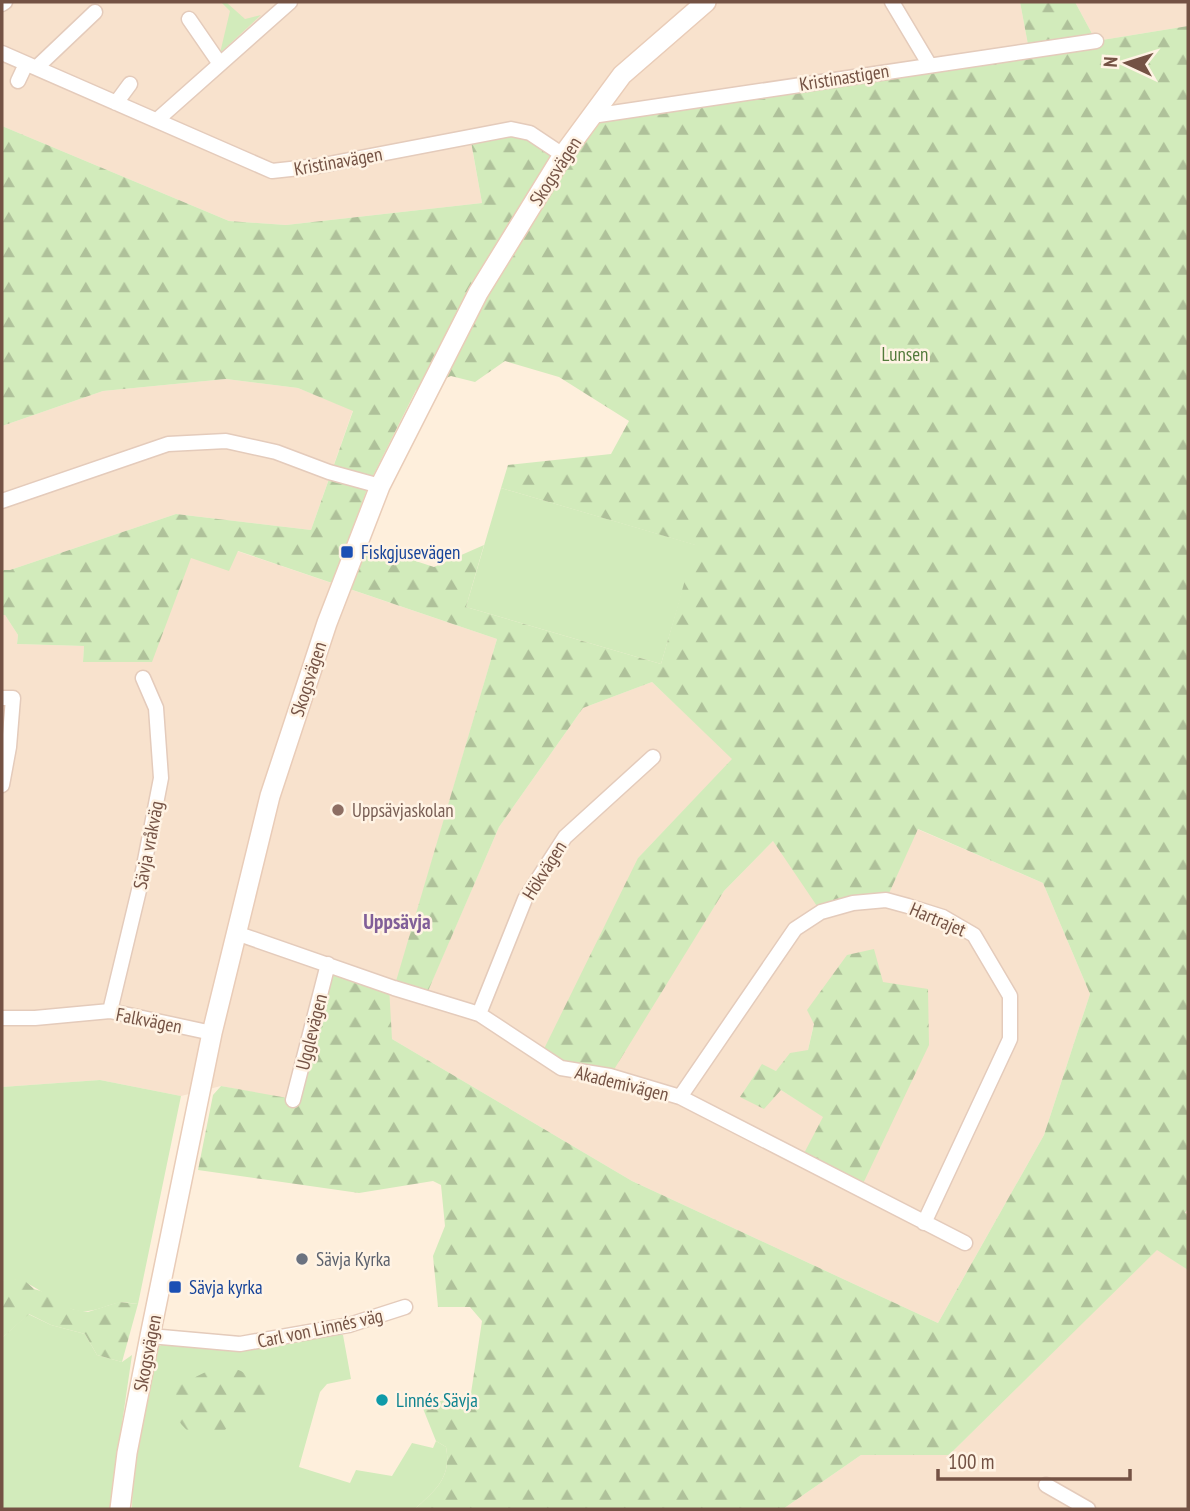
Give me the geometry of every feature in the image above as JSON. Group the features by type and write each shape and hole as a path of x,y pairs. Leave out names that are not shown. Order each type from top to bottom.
{"street":[{"path":"157,120 290,2"},
{"name":"Skogsvägen","path":"120,1509 127,1454 212,1033 270,796 327,623 380,486 478,293 563,155 622,75 706,2"},
{"path":"892,2 929,64"},
{"path":"18,81 31,66 95,12"},
{"path":"189,19 220,64"},
{"name":"Kristinastigen","path":"592,116 1096,41"},
{"name":"Kristinavägen","path":"2,53 272,171 318,166 511,129 530,133 563,155"},
{"path":"117,103 130,84"},
{"path":"2,501 168,444 226,441 276,452 329,472 380,486"},
{"name":"Sävja vråkväg","path":"110,1012 140,886 161,778 156,708 143,678"},
{"path":"2,698 13,698 9,747 2,785"},
{"name":"Hökvägen","path":"479,1014 525,900 565,837 653,757"},
{"name":"Hartrajet","path":"680,1097 796,929 821,912 853,903 886,900 943,917 975,935 1010,996 1010,1039 924,1223"},
{"name":"Akademivägen","path":"236,933 479,1014 561,1068 610,1076 680,1097 965,1243"},
{"name":"Ugglevägen","path":"293,1100 328,964"},
{"name":"Falkvägen","path":"2,1018 110,1012 212,1033"},
{"name":"Carl von Linnés väg","path":"150,1336 240,1345 349,1325 405,1307"},
{"name":"Skogsvägen","path":"127,1454 127,1509"},
{"path":"1046,1485 1088,1509"}],"shaded area":[{"path":"2,2 1020,2 1029,50 563,155 470,137 482,203 286,225 229,221 2,126"},
{"path":"1075,2 1188,2 1188,26 1096,41"},
{"path":"226,379 298,388 353,410 311,530 176,514 10,570 2,570 2,426 103,391"},
{"path":"237,551 497,639 395,987 425,997 499,827 583,708 652,682 733,759 638,858 680,961 724,891 773,841 886,900 917,829 1043,883 1090,994 1044,1135 938,1323 632,1181 392,1039 293,1100 221,1086 181,1096 100,1080 2,1087 2,615 5,615 18,635 17,644 84,646 83,661 192,557","holes":["814,1023 860,1190 824,1117 781,1090 762,1065 776,1071 808,1050"]},
{"path":"1157,1249 1188,1270 1188,1509 783,1509 861,1455 949,1455"}],"green space":[{"path":"221,2 226,2 245,19 261,15 220,53 230,11"},
{"name":"Lunsen","path":"1020,2 1075,2 1096,41 1188,26 1188,1208 1185,1213 1188,1214 1188,1270 1157,1250 949,1455 861,1455 783,1509 415,1509 440,1482 447,1458 446,1447 436,1441 422,1406 471,1393 482,1321 470,1307 438,1307 433,1256 445,1226 441,1185 433,1181 359,1193 198,1170 213,1095 221,1086 293,1099 328,964 389,986 392,1039 632,1181 938,1323 1044,1135 1090,994 1043,883 918,829 886,900 821,912 773,841 724,891 610,1076 541,1055 638,858 732,759 652,682 583,708 499,827 425,998 394,988 497,639 238,551 229,571 191,558 152,662 83,662 84,646 17,644 18,635 5,615 2,615 2,570 10,570 176,514 311,530 353,411 298,388 226,379 103,391 2,426 2,126 229,221 286,225 482,203 470,136 511,129 563,155 592,116 1029,50","holes":["505,361 559,377 629,421 611,454 508,465 501,488 695,545 661,664 466,607 484,545 434,567 394,554 345,549 369,484 416,390 451,376 475,382"]},
{"path":"501,488 696,545 661,664 466,607"},
{"path":"874,949 883,982 928,989 929,1045 860,1190 801,1159 823,1117 781,1090 764,1109 740,1097 762,1064 776,1071 790,1053 808,1050 814,1024 807,1010 847,955"},
{"path":"100,1080 181,1096 138,1304 119,1303 91,1311 80,1311 66,1307 21,1281 2,1281 2,1087"},
{"path":"9,1278 25,1281 34,1289 72,1309 88,1312 119,1302 138,1304 122,1362 97,1355 85,1334 51,1325 29,1314 2,1338 2,1281"},
{"path":"28,1314 51,1325 85,1334 97,1355 122,1362 132,1355 113,1485 113,1509 2,1509 2,1338"},
{"path":"316,1332 343,1335 351,1379 327,1384 320,1392 299,1467 350,1483 356,1470 392,1476 412,1443 433,1448 436,1441 446,1447 446,1467 440,1483 429,1496 415,1509 132,1509 133,1461 159,1346 169,1342"},
{"path":"222,1364 241,1371 259,1383 275,1379 283,1385 283,1394 275,1401 262,1399 257,1407 219,1434 194,1436 176,1415 177,1386"}],"place":[{"name":"Fiskgjusevägen","path":"347,552"},
{"name":"Uppsävjaskolan","path":"338,810"},
{"name":"Sävja Kyrka","path":"302,1259"},
{"name":"Sävja kyrka","path":"175,1287"},
{"name":"Linnés Sävja","path":"382,1400"}],"district":[{"name":"Uppsävja","path":"397,922"}]}
